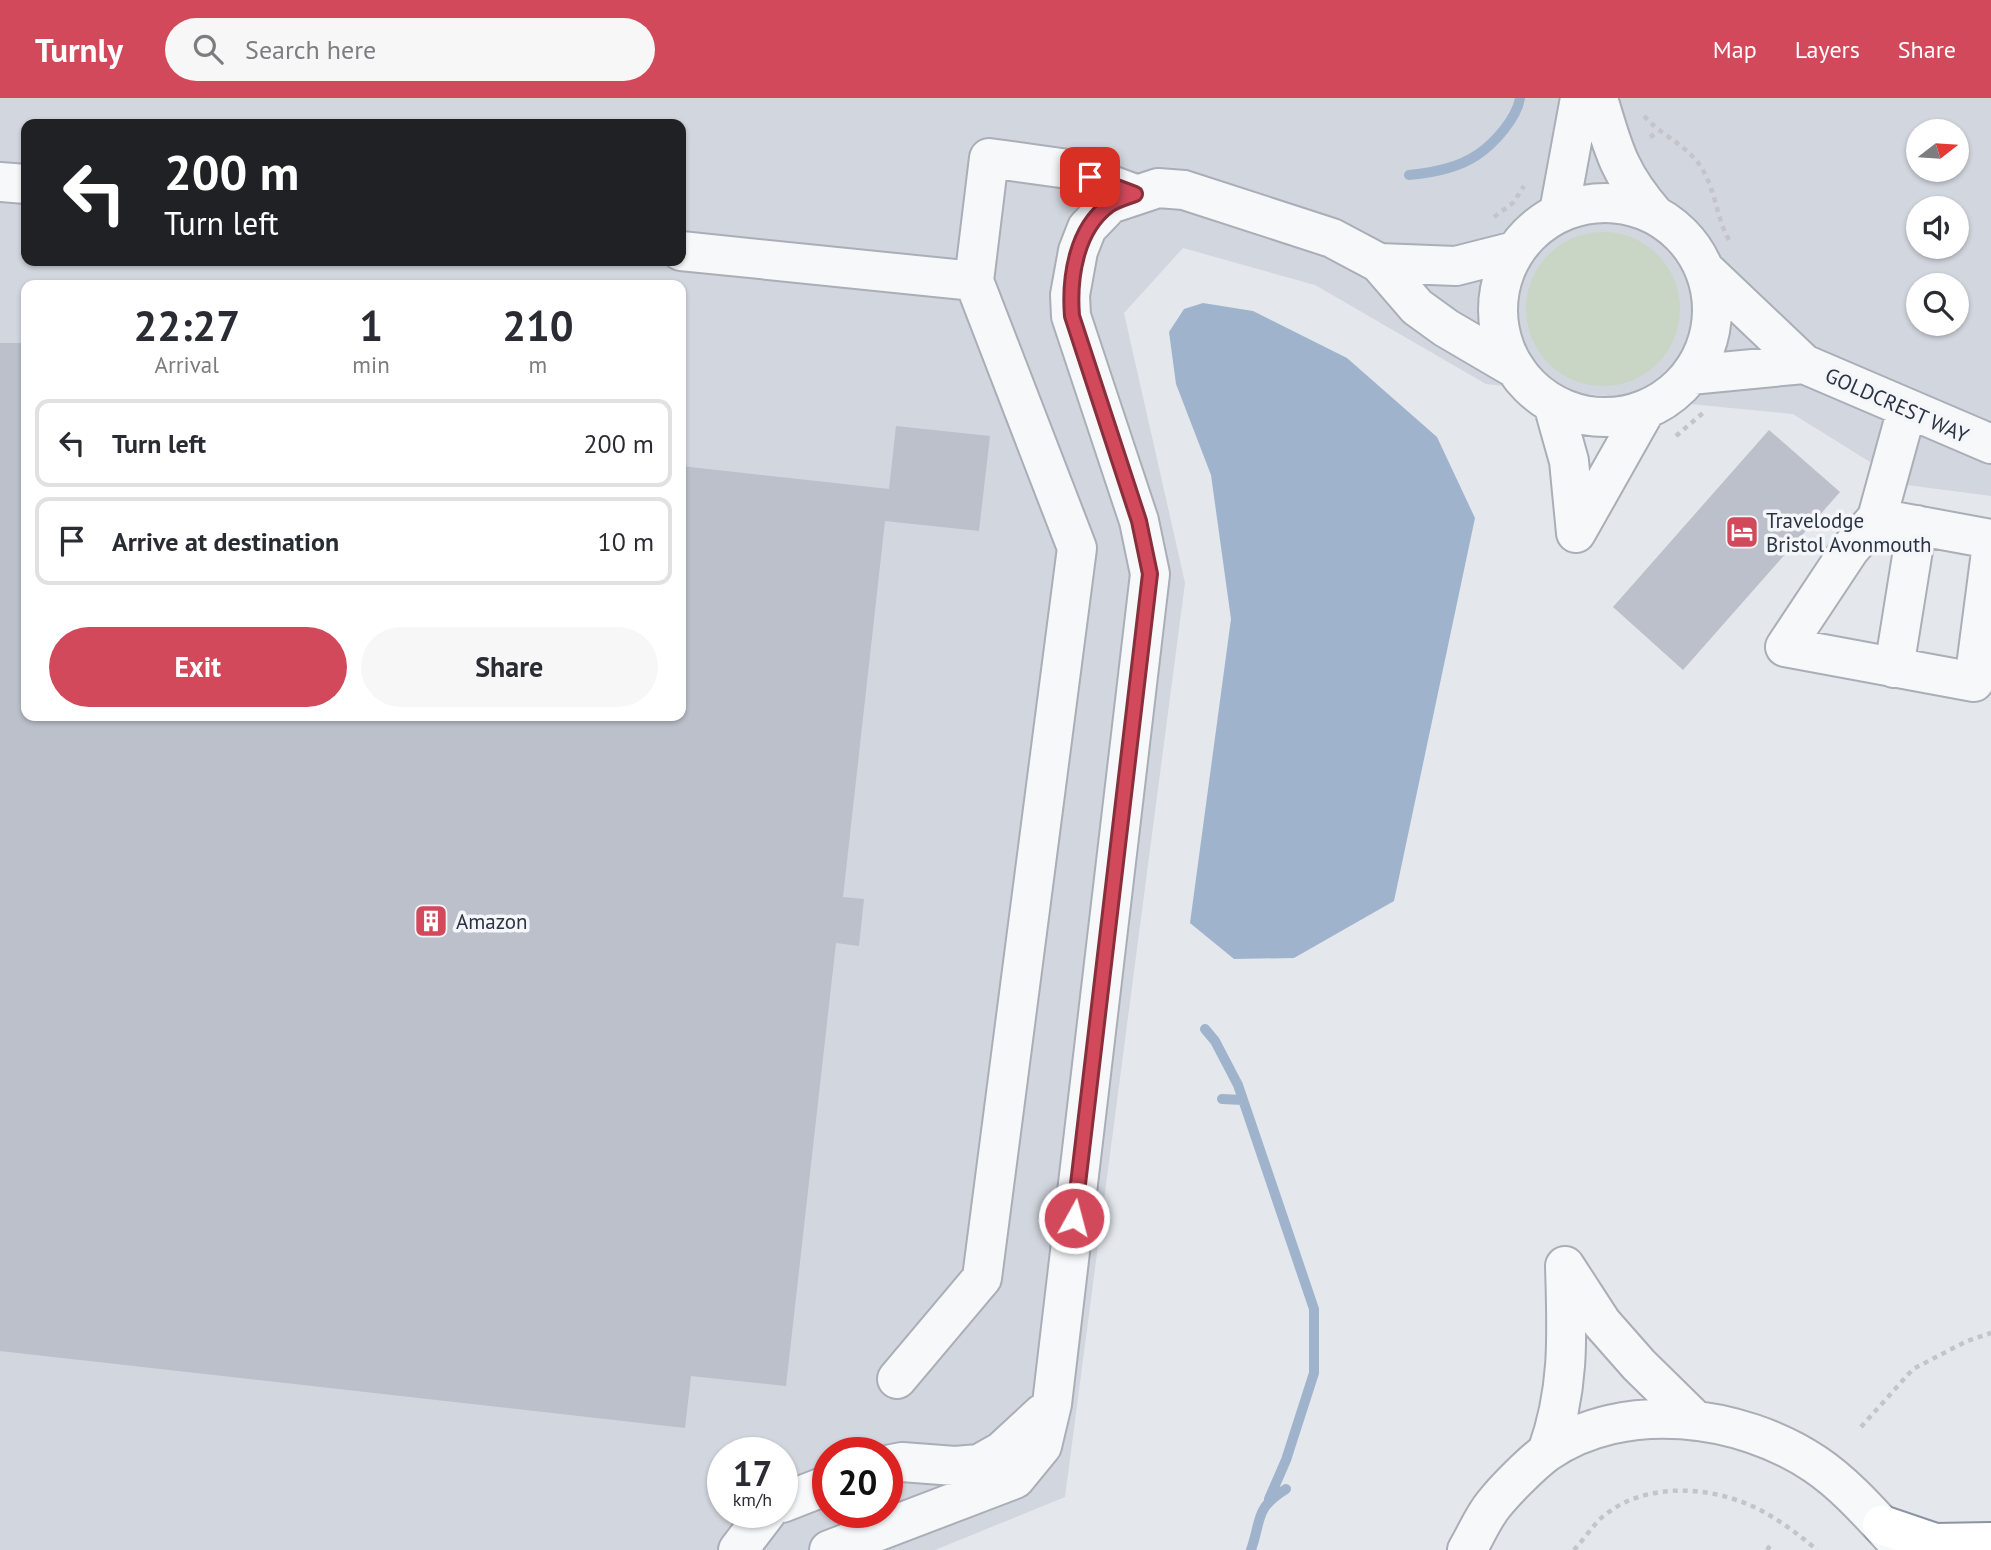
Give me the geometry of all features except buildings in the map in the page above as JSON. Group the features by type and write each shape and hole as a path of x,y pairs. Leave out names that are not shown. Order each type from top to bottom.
{"highway":[{"path":"1891,1538 1935,1543 1991,1542"}],"street":[{"path":"1559,212 1580,98"},
{"path":"1598,98 1615,155 1632,189 1656,215 1684,238 1719,259 1707,342 1690,375 1670,395 1646,409 1615,416 1583,415 1553,404 1532,389 1516,369 1502,341 1498,310 1502,279 1515,251 1534,229 1559,212 1591,203 1624,204 1656,215"},
{"path":"897,1380 982,1278 1077,548 974,281 989,158 1068,169 1135,194"},
{"path":"0,181 21,183"},
{"path":"829,1550 1015,1479 1042,1446 1052,1404 1150,574 1139,521 1072,316 1070,295 1078,251 1087,228 1110,204 1158,188 1184,190 1332,238 1379,263 1417,307 1446,328 1516,369"},
{"path":"1379,263 1456,266 1515,251"},
{"path":"686,252 974,281"},
{"name":"GOLDCREST WAY","path":"1719,259 1804,364 1991,444"},
{"name":"GOLDCREST WAY","path":"1690,375 1804,364"},
{"path":"1553,404 1569,461 1576,533 1646,409"},
{"path":"1907,409 1877,518 1850,549 1785,647 1974,682 1991,552"},
{"path":"1877,518 1991,539"},
{"path":"1894,668 1917,525"},
{"path":"1547,1452 1560,1418 1565,1377 1565,1266 1602,1323 1639,1365 1696,1421"},
{"path":"903,1462 955,1466 979,1464 1018,1438 1052,1404"},
{"path":"1467,1550 1494,1504 1547,1452 1590,1431 1644,1419 1696,1421 1765,1437 1814,1463 1852,1492 1891,1538"},
{"path":"738,1550 755,1528"}],"path":[{"path":"1636,108 1658,132 1689,152 1704,170 1714,194 1724,232 1719,259"},
{"path":"1485,223 1513,203 1527,183"},
{"path":"1667,445 1690,421 1714,406"},
{"path":"1860,1427 1913,1369 1967,1341 1991,1333"},
{"path":"1574,1550 1600,1520 1625,1503 1654,1492 1714,1493 1742,1502 1768,1514 1817,1550"},
{"path":"1767,1550 1772,1543"}],"shaded area":[{"path":"0,98 1991,98 1991,496 1907,485 1793,414 1486,384 1315,285 1183,248 1124,313 1185,583 1065,1497 935,1550 0,1550"}],"green space":[{"path":"1603,232 1633,238 1658,254 1674,279 1680,309 1674,339 1658,364 1633,380 1603,386 1573,380 1548,364 1532,339 1526,309 1532,279 1548,254 1573,238"}],"water":[{"path":"1203,303 1253,311 1347,358 1437,437 1475,518 1394,901 1294,958 1234,959 1190,923 1231,619 1211,475 1176,384 1169,332 1184,309"}],"waterway":[{"path":"1409,175 1444,169 1477,155 1504,130 1520,98"},
{"path":"1205,1029 1215,1041 1238,1085 1314,1309 1314,1373 1286,1460 1269,1499"},
{"path":"1222,1099 1243,1100"},
{"path":"1251,1550 1264,1509 1286,1489"}],"place":[{"name":"Travelodge Bristol Avonmouth","path":"1742,532"},
{"name":"Amazon","path":"431,921"}],"route":[{"path":"1074,1218 1150,574 1139,521 1082,353 1072,316 1070,295 1078,251 1087,228 1110,204 1135,194 1090,177"}]}
